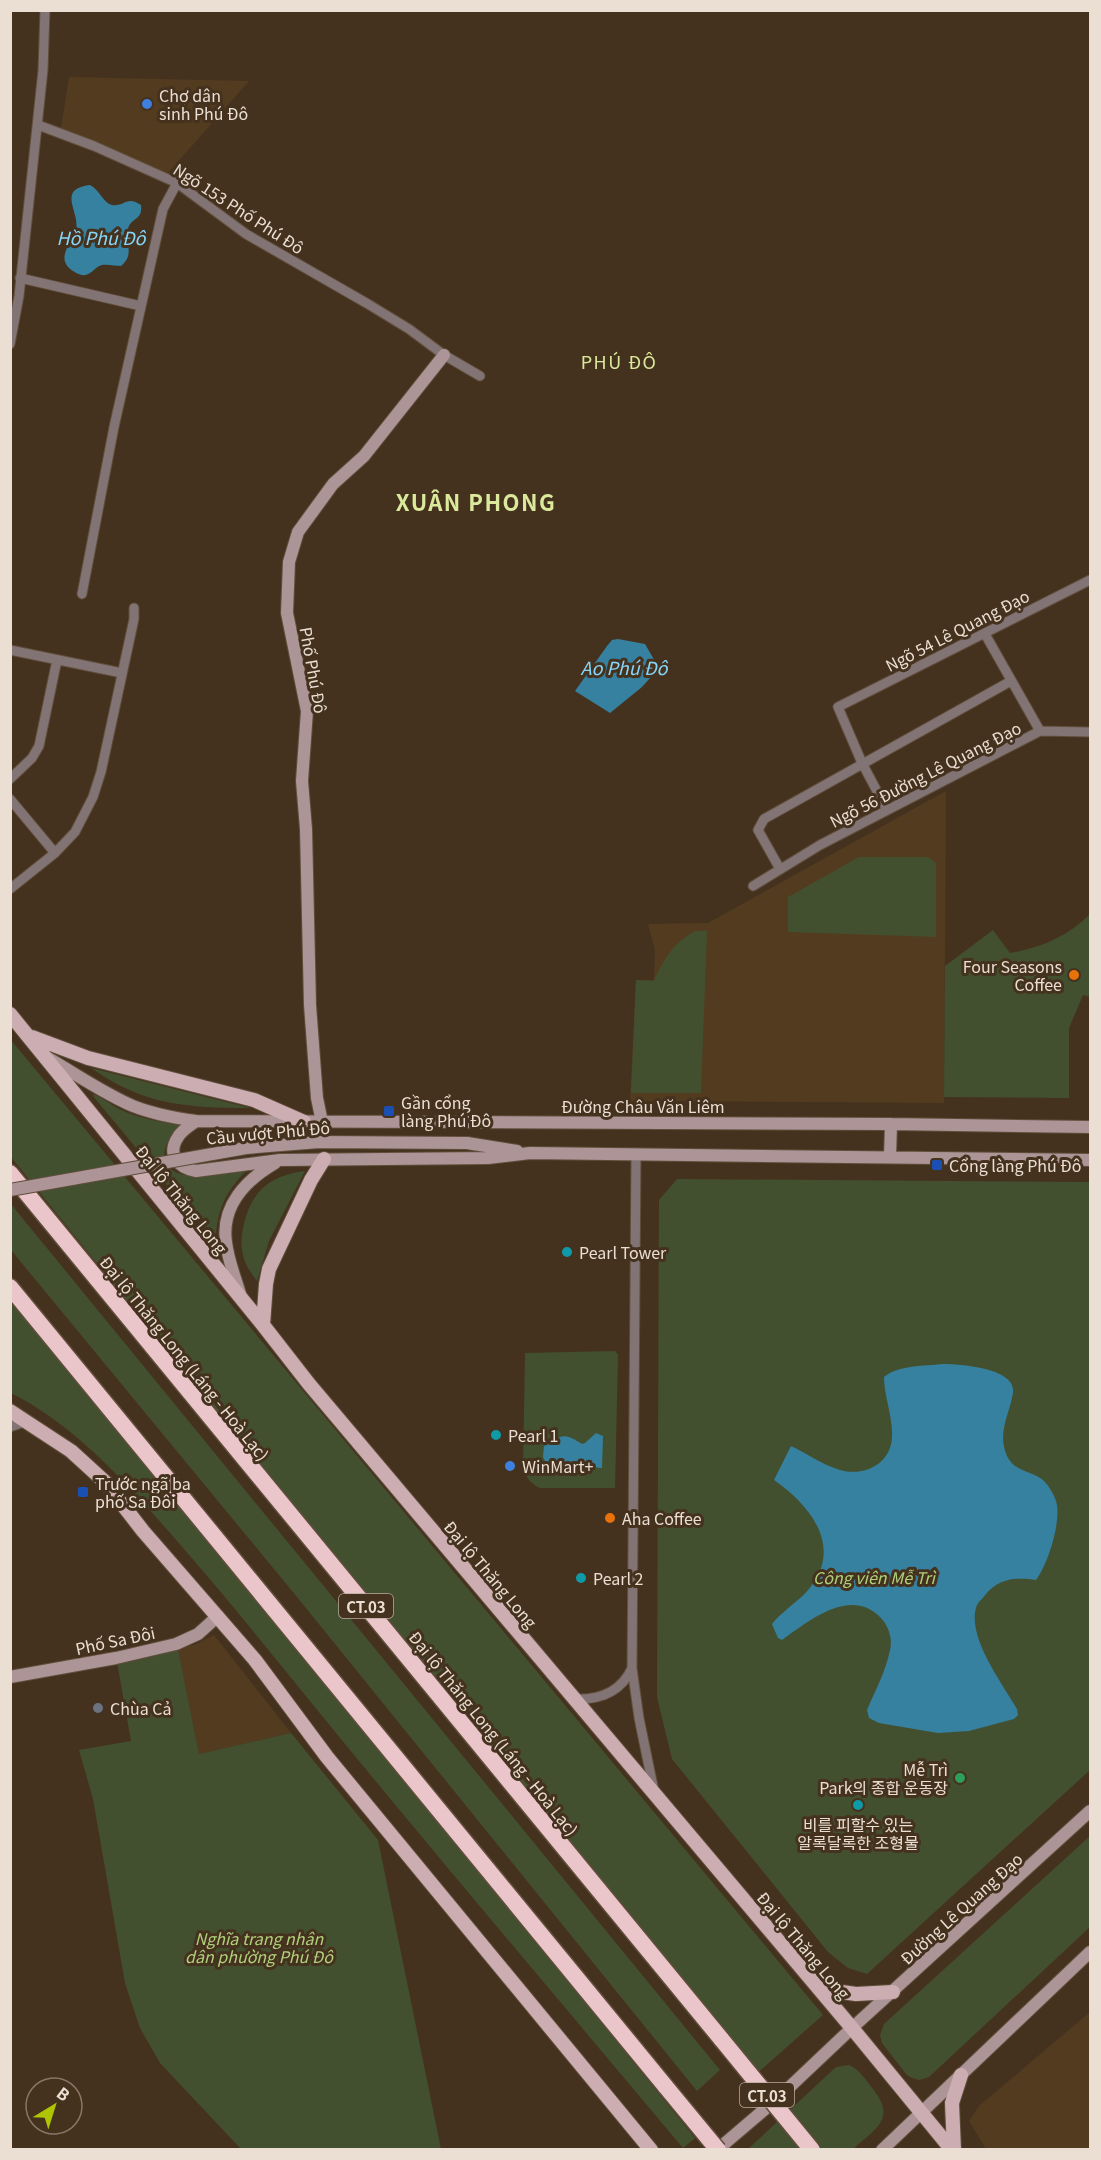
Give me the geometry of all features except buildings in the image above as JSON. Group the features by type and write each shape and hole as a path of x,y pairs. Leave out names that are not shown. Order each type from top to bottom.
{"highway":[{"name":"Đại lộ Thăng Long (Láng - Hoà Lạc)","path":"10,1173 812,2150"},
{"path":"10,1287 718,2150"}],"main road":[{"name":"Phố Phú Đô","path":"322,1122 317,1098 310,994 306,829 302,781 307,711 287,613 289,562 298,532 333,484 364,456 444,355"},
{"name":"Đại lộ Thăng Long","path":"10,1014 309,1384 953,2150"},
{"path":"28,1035 88,1058 254,1100 304,1122"},
{"name":"Đường Châu Văn Liêm","path":"47,1057 109,1094 134,1106 165,1116 196,1121 1090,1127"},
{"path":"196,1121 178,1136 174,1145 174,1155 179,1165 196,1171 280,1160 488,1158 530,1153 1090,1160"},
{"path":"890,1157 891,1124"},
{"name":"Cầu vượt Phú Đô","path":"10,1190 246,1148 319,1142 467,1143 530,1153"},
{"path":"263,1325 269,1269 311,1180 324,1159"},
{"path":"241,1298 225,1234 232,1203 244,1185 261,1171 280,1160"},
{"path":"10,1411 71,1451 105,1482 255,1660 327,1757 645,2146"},
{"name":"Phố Sa Đôi","path":"10,1677 116,1658 176,1644 198,1634 218,1616"},
{"name":"Đường Lê Quang Đạo","path":"718,2150 778,2098 1090,1811"},
{"path":"882,2150 1090,1952"},
{"path":"819,1989 856,1994 892,1992"},
{"path":"953,2150 952,2103 961,2074"}],"street":[{"path":"10,344 21,279 38,125 45,10"},
{"name":"Ngõ 153 Phố Phú Đô","path":"38,125 94,146 177,183 246,234 409,329 444,355"},
{"path":"82,594 114,427 163,209 177,183"},
{"path":"21,279 141,306"},
{"path":"444,355 480,376"},
{"name":"Ngõ 54 Lê Quang Đạo","path":"862,763 838,707 1090,580"},
{"path":"10,889 55,854 75,832 93,797 101,772 134,619 134,608"},
{"path":"985,634 1040,731"},
{"path":"10,650 122,673"},
{"path":"10,779 32,758 39,746 57,660"},
{"path":"780,869 758,830 764,819 1011,681"},
{"name":"Ngõ 56 Đường Lê Quang Đạo","path":"753,886 887,810 1040,731 1090,732"},
{"path":"862,763 887,810"},
{"path":"10,799 55,854"},
{"path":"636,1154 632,1668 639,1718 655,1795"},
{"path":"10,1427 27,1420"},
{"path":"574,1699 601,1697 615,1690 626,1680 632,1668"}],"shaded area":[{"name":"Chợ dân sinh Phú Đô","path":"69,77 249,81 168,173 61,128"},
{"path":"946,791 944,1103 630,1101 636,980 654,980 655,950 648,924 708,923"},
{"path":"214,1635 291,1733 199,1754 178,1649 197,1644"},
{"path":"1090,2012 1090,2149 986,2149 969,2121 979,2106"}],"green space":[{"path":"859,857 928,857 936,863 936,937 788,932 788,897"},
{"path":"1090,914 1090,997 1083,995 1069,1028 1069,1098 944,1097 945,966 993,930 1010,953 1053,940 1073,929"},
{"path":"695,931 707,931 701,1093 631,1093 636,980 654,981 670,952 681,940"},
{"path":"10,1039 823,2015 754,2076 11,1157"},
{"path":"91,1068 250,1108 206,1107 167,1102 129,1090"},
{"path":"94,1094 134,1115 180,1125 172,1135 164,1153 165,1161 176,1172 199,1176 246,1171 232,1187 223,1204 217,1223 216,1244 93,1096"},
{"path":"305,1171 269,1241 257,1281 247,1266 242,1252 242,1233 252,1202 265,1186 273,1181 282,1176"},
{"name":"Công viên Mễ Trì","path":"677,1179 1090,1182 1090,1770 867,1974 848,1968 828,1952 672,1759 657,1697 659,1200"},
{"path":"10,1203 720,2070 697,2091 297,1597 11,1250"},
{"path":"10,1295 695,2138 683,2148 159,1520 80,1440 35,1407 11,1393"},
{"path":"615,1351 618,1355 615,1488 540,1488 529,1480 523,1468 525,1353"},
{"name":"Nghĩa trang nhân dân phường Phú Đô","path":"178,1649 199,1754 291,1733 378,1840 441,2149 241,2149 160,2063 140,2028 125,1983 93,1799 79,1750 131,1741 117,1662"},
{"path":"1090,1836 1090,1927 929,2077 919,2080 906,2074 882,2043 880,2035 884,2024"},
{"path":"849,2065 865,2079 880,2099 883,2108 880,2123 853,2149 747,2150 836,2067"}],"water":[{"name":"Hồ Phú Đô","path":"90,185 109,204 116,205 132,201 141,205 141,210 128,229 129,253 125,262 121,266 102,265 87,275 83,275 68,266 65,256 76,229 72,196 74,191 80,187"},
{"name":"Ao Phú Đô","path":"612,640 645,644 659,668 642,687 610,713 575,691 607,646"},
{"path":"943,1364 986,1369 1006,1378 1012,1385 1013,1393 1003,1432 1004,1448 1014,1465 1046,1483 1057,1505 1057,1523 1045,1564 1036,1580 1015,1579 1003,1582 991,1589 977,1605 976,1630 981,1644 987,1659 1017,1709 1018,1715 1014,1719 969,1731 938,1733 879,1723 869,1718 867,1710 886,1666 891,1641 883,1620 868,1609 856,1605 830,1610 804,1624 782,1640 778,1638 772,1624 809,1589 819,1573 823,1558 823,1543 810,1514 800,1502 774,1480 791,1446 837,1469 856,1472 874,1467 886,1455 892,1437 884,1377 904,1368"},
{"path":"596,1433 603,1436 602,1468 552,1464 545,1461 543,1457 544,1446 560,1437 571,1437 582,1444"}],"place":[{"name":"Chợ dân sinh Phú Đô","path":"147,104"},
{"name":"Four Seasons Coffee","path":"1074,975"},
{"name":"Gần cổng làng Phú Đô","path":"389,1111"},
{"name":"Cổng làng Phú Đô","path":"937,1165"},
{"name":"Pearl Tower","path":"567,1252"},
{"name":"Pearl 1","path":"496,1435"},
{"name":"WinMart+","path":"510,1466"},
{"name":"Trước ngã ba phố Sa Đôi","path":"83,1492"},
{"name":"Aha Coffee","path":"610,1518"},
{"name":"Pearl 2","path":"581,1578"},
{"name":"Chùa Cả","path":"98,1708"},
{"name":"Mễ Trì Park의 종합 운동장","path":"960,1778"},
{"name":"비를 피할수 있는 알록달록한 조형물","path":"858,1805"}],"district":[{"name":"PHÚ ĐÔ","path":"619,361"},
{"name":"XUÂN PHONG","path":"476,501"}]}
